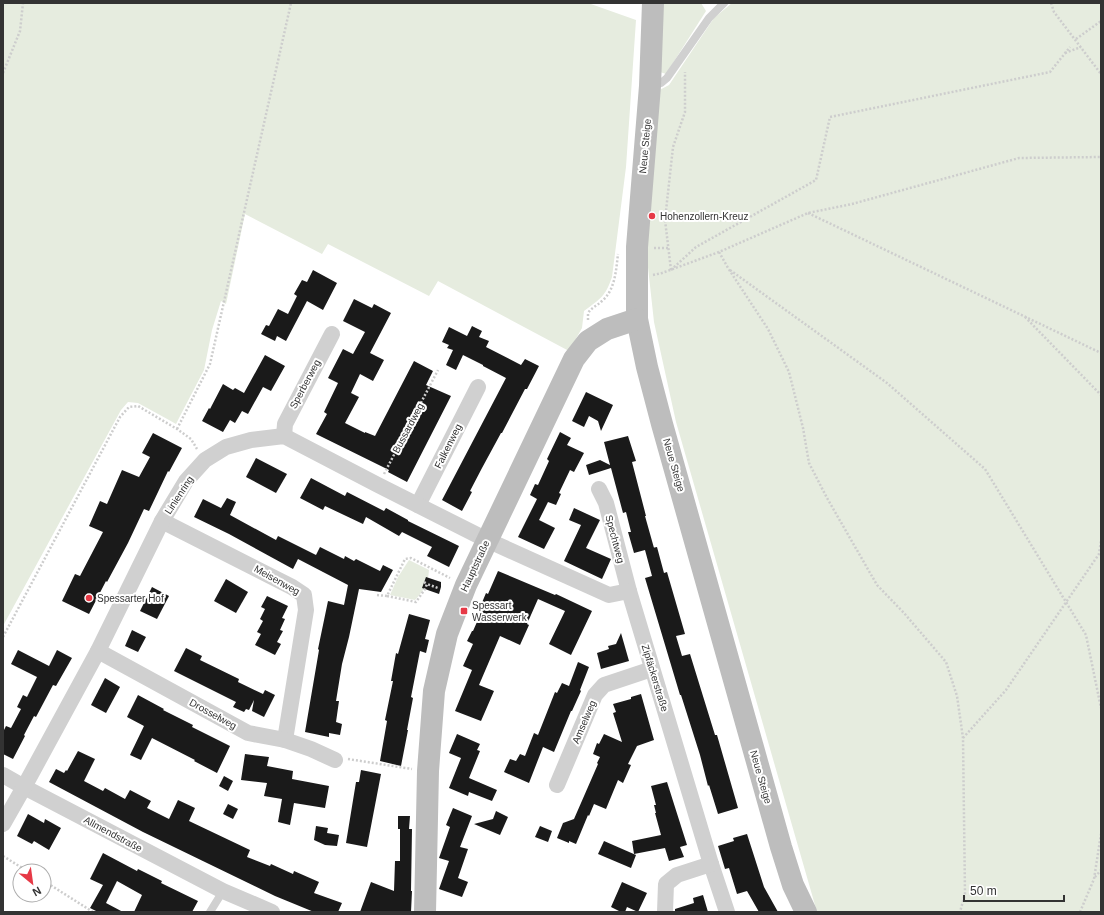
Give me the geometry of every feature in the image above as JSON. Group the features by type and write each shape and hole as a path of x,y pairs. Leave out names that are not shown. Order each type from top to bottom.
{"main road":[{"name":"Neue Steige","path":"653,3 650,86 637,246 637,319 647,367 662,424 781,847 793,885 806,912"},
{"name":"Hauptstraße","path":"425,912 428,771 434,691 447,634 466,585 574,359 588,341 607,330 637,319"}],"street":[{"name":"Sperberweg","path":"284,436 284,424 332,334"},
{"name":"Falkenweg","path":"418,505 478,387"},
{"name":"Linienring","path":"3,824 98,651 162,521 186,481 205,460 226,447 251,440 284,436"},
{"path":"284,436 487,540 608,595 629,591"},
{"name":"Spechtweg","path":"598,489 606,503 629,591"},
{"name":"Meisenweg","path":"162,521 292,587 304,595 306,610 285,740"},
{"name":"Zipfäckerstraße","path":"629,591 711,864 727,912"},
{"name":"Drosselweg","path":"98,651 248,733 285,740 336,760"},
{"name":"Amselweg","path":"558,785 595,695 604,685 652,669"},
{"name":"Allmendstraße","path":"3,775 223,891 272,912"},
{"path":"665,912 666,884 678,875 711,864"}],"lane":[{"path":"650,86 661,83 667,78 709,18 724,3"},
{"path":"210,912 223,891"}],"path":[{"path":"3,73 20,31 23,3"},
{"path":"177,429 210,364 290,3"},
{"path":"1051,3 1054,12 1101,74"},
{"path":"1076,40 1101,21"},
{"path":"671,270 696,246 816,180 830,117 1050,72 1070,47"},
{"path":"1065,54 1081,47"},
{"path":"671,270 665,220 673,147 685,112 685,72 679,61"},
{"path":"671,270 719,252 808,212 852,204 1019,158 1101,157"},
{"path":"808,212 1101,353"},
{"path":"719,252 768,328 789,372 803,428 809,463 827,498 877,585 904,613 946,662 957,696 963,738 965,894 960,912"},
{"path":"596,336 591,328 588,313 592,307 604,299 612,288 618,253"},
{"path":"728,268 887,383 985,469 1086,636 1101,708"},
{"path":"1023,316 1101,395"},
{"name":"Bussardweg","path":"378,485 438,370"},
{"path":"3,637 120,417 129,407 138,406 177,429 191,439 205,460"},
{"path":"963,738 1006,690 1099,554 1101,541"},
{"path":"388,596 405,559 411,558 444,575"},
{"path":"424,582 438,588"},
{"path":"377,596 388,596 416,602 428,584"},
{"path":"336,760 346,759 418,770"},
{"path":"1080,912 1094,879 1101,834"},
{"path":"3,856 14,863"},
{"path":"1094,879 1101,870"},
{"path":"52,886 93,912"}],"shaded area":[{"path":"3,3 588,3 636,20 626,167 612,277 607,289 598,300 584,311 582,328 569,351 438,281 429,296 328,244 322,254 245,214 226,304 221,301 212,330 204,370 176,424 138,403 128,402 121,410 3,626"},
{"path":"661,3 701,3 706,11 666,74 657,71"},
{"path":"732,3 1101,3 1101,912 817,912 676,422 654,322 644,231 652,94 669,85 714,18"},
{"path":"409,560 429,570 428,579 425,586 415,600 390,595 398,577"}],"building":[{"path":"313,270 337,283 323,310 307,301 286,341 277,336 275,341 261,334 266,325 269,326 278,309 288,314 297,296 294,294 302,280 307,282"},
{"path":"354,299 372,308 374,304 391,313 370,353 384,360 373,381 360,374 351,393 359,397 345,423 365,433 375,436 414,361 433,371 426,385 451,396 407,482 388,472 389,470 316,434 327,414 324,412 338,383 328,378 343,349 353,354 365,332 343,321"},
{"path":"472,326 482,331 479,337 489,341 486,347 521,365 525,359 539,366 482,468 462,511 442,500 506,378 463,355 456,370 446,365 453,350 447,348 449,345 442,342 449,327 467,336"},
{"path":"265,355 285,366 271,391 263,387 248,414 242,411 235,423 230,420 223,432 202,421 223,384 233,390 235,388 244,393"},
{"path":"586,392 613,405 601,431 598,421 589,416 584,427 572,421"},
{"path":"560,432 571,438 567,445 584,453 574,472 570,470 559,493 561,494 556,505 548,502 539,520 555,528 544,549 518,537 537,499 530,495 535,484 538,485 549,461 547,459"},
{"path":"153,433 182,448 169,472 168,471 149,511 144,509 128,543 89,614 62,601 75,574 80,576 103,532 89,526 100,501 107,504 122,470 139,477 150,457 142,453"},
{"path":"628,436 636,461 632,462 654,548 657,547 664,573 667,572 685,634 676,636 682,656 690,654 715,735 717,735 738,808 718,814 709,785 708,786 700,755 680,695 645,578 652,576 645,550 634,553 628,532 631,532 626,512 623,513 611,468 589,475 586,465 600,460 610,465 604,442"},
{"path":"256,458 287,474 276,493 246,477"},
{"path":"311,478 345,496 347,492 384,511 386,508 408,521 459,546 449,567 427,556 432,547 402,532 399,536 366,517 363,524 325,506 323,510 300,498"},
{"path":"227,498 236,502 230,515 276,540 278,536 316,555 320,547 344,559 345,556 354,561 356,559 380,571 383,565 393,570 381,592 359,589 342,664 336,701 339,701 336,722 342,724 340,735 329,733 329,737 305,732 318,649 328,601 344,605 348,585 298,559 293,569 229,534 194,517 203,499 221,508"},
{"path":"574,508 600,520 586,548 611,559 602,579 564,561 581,525 569,520"},
{"path":"498,571 555,595 556,594 592,611 571,655 549,644 565,611 538,599 520,645 500,636 479,685 494,691 481,721 455,711 472,670 463,666 473,644 467,641 484,606 481,605 486,593 488,594"},
{"path":"426,577 441,582 439,594 422,588"},
{"path":"226,579 248,592 236,613 214,601"},
{"path":"152,587 169,596 157,619 140,611"},
{"path":"267,596 288,606 282,618 285,619 280,630 283,631 277,642 281,644 275,655 255,645 261,634 257,632 263,621 260,619 265,609 261,607"},
{"path":"409,614 430,620 425,639 429,640 426,653 420,651 411,697 413,698 401,766 380,761 396,653 398,654"},
{"path":"132,630 146,637 138,652 125,646"},
{"path":"621,633 629,661 601,669 597,653 609,649 608,646 616,644"},
{"path":"186,648 202,656 200,660 239,679 238,682 263,694 265,690 275,695 264,717 252,711 254,700 249,710 246,709 244,712 233,707 236,702 174,671"},
{"path":"18,650 49,666 57,650 72,658 56,686 53,685 36,717 34,716 13,759 3,754 3,732 6,726 11,728 21,709 17,707 23,695 27,697 37,677 11,664"},
{"path":"578,662 589,667 580,690 581,691 554,752 543,747 529,783 504,772 510,759 516,761 520,754 525,756 534,733 538,735 555,692 557,693 562,683 569,686"},
{"path":"105,678 120,687 106,713 91,705"},
{"path":"641,694 654,740 637,746 628,764 631,765 623,783 618,780 606,809 594,804 576,844 557,838 563,823 574,819 598,764 597,763 600,757 593,754 597,743 599,744 604,734 622,742 613,713 616,712 613,704 631,699 631,697"},
{"path":"138,695 193,725 192,727 230,746 217,773 152,738 141,760 130,755 144,726 127,717"},
{"path":"457,734 480,744 477,750 480,751 469,778 497,790 492,801 469,792 468,796 449,788 461,758 449,753"},
{"path":"78,751 95,759 84,781 103,791 105,788 125,799 130,790 151,801 147,808 169,819 178,800 195,808 189,821 250,850 247,857 270,866 271,864 293,874 294,871 319,882 314,893 342,903 338,912 314,912 275,896 143,832 49,782 56,769 64,773 66,770 67,771"},
{"path":"245,754 269,757 267,766 293,771 292,779 329,786 325,808 294,803 290,825 278,822 282,799 264,796 267,783 241,780"},
{"path":"361,770 381,774 367,847 346,843 356,782 359,782"},
{"path":"224,776 233,781 228,791 219,786"},
{"path":"667,782 687,845 680,847 684,857 669,861 665,848 634,854 632,841 661,835 655,813 654,805 656,805 651,786"},
{"path":"228,804 238,809 233,819 223,814"},
{"path":"453,808 472,816 460,847 468,849 458,878 468,882 462,897 439,889 449,861 439,858 450,827 446,825"},
{"path":"496,811 508,817 500,835 474,824 493,819"},
{"path":"28,814 44,823 45,819 61,828 49,850 34,841 32,844 17,836"},
{"path":"398,816 410,816 409,829 412,829 411,912 360,912 371,882 394,891 395,861 400,861 400,829 398,829"},
{"path":"316,826 328,828 327,833 339,835 337,846 325,845 314,840"},
{"path":"540,826 552,831 548,842 535,837"},
{"path":"747,834 764,887 778,912 759,912 747,891 737,894 729,868 725,869 718,846 734,841 733,838"},
{"path":"604,841 636,855 631,868 598,854"},
{"path":"103,853 137,871 138,869 162,881 161,883 198,901 192,912 134,912 142,895 117,881 106,903 123,912 98,912 90,908 103,885 90,879"},
{"path":"622,882 647,893 638,912 627,907 625,912 621,912 611,907"},
{"path":"703,895 708,912 675,912 675,909 694,903 693,898"}],"place":[{"name":"Hohenzollern-Kreuz","path":"652,216"},
{"name":"Spessarter Hof","path":"89,598"},
{"name":"Spessart Wasserwerk","path":"464,611"}]}
